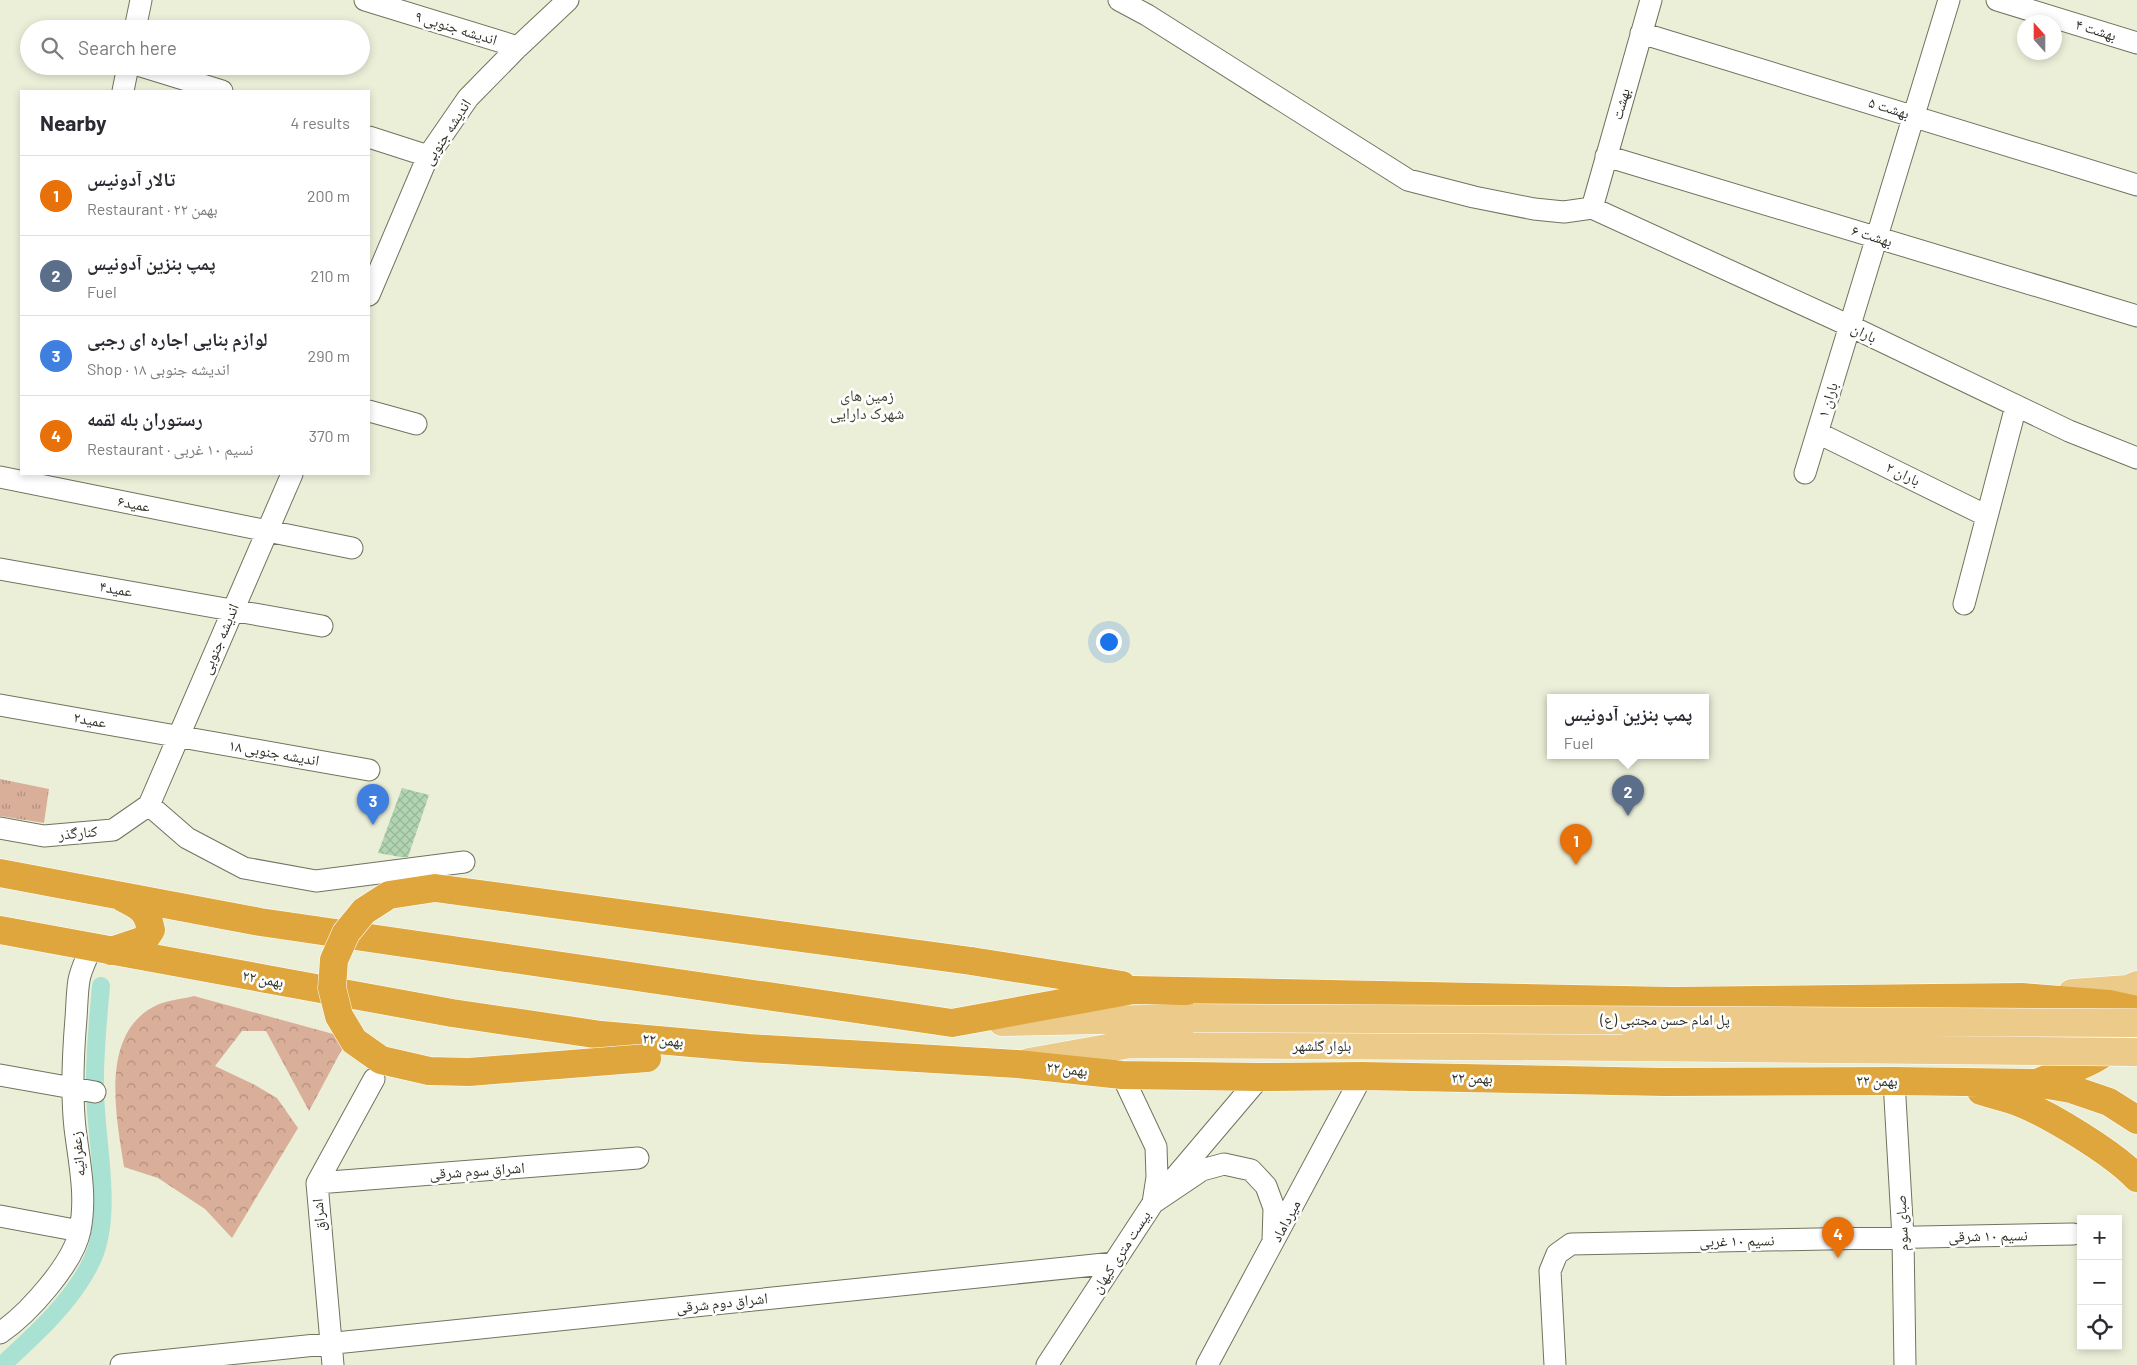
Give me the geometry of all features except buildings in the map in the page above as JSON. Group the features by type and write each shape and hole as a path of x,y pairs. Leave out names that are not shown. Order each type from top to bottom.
{"highway":[{"path":"0,873 260,922 952,1023 1133,990 1672,1001 2022,997 2109,1004 2137,1010"},
{"path":"788,1049 469,1072 429,1071 381,1060 354,1041 339,1016 332,988 334,960 346,933 370,906 389,895 435,888 971,961 1153,990"},
{"path":"101,949 144,940 151,930 148,917 141,907 122,897"},
{"name":"۲۲ بهمن","path":"0,930 452,1013 573,1031 748,1048 1016,1064 1122,1074 1260,1077 1362,1076 1665,1082 1894,1081 2036,1083 2071,1090 2109,1102 2137,1120"},
{"path":"2022,997 2052,1010 2099,1021 2109,1026 2113,1031 2113,1041 2110,1048 2103,1053 2036,1083"},
{"path":"1949,1082 2016,1101 2042,1114 2100,1148 2137,1178"}],"main road":[{"path":"2022,997 2128,989 2137,985"},
{"name":"پل امام حسن مجتبی (ع)","path":"952,1023 1193,1018 2137,1023"},
{"name":"بلوار گلشهر","path":"1016,1064 1130,1044 1629,1048"},
{"name":"پل امام حسن مجتبی (ع)","path":"1629,1048 2137,1052"}],"street":[{"path":"137,20 140,0"},
{"name":"اندیشه جنوبی ۹","path":"365,0 420,8 518,47"},
{"name":"اندیشه جنوبی","path":"370,290 373,274 428,156 468,98 568,0"},
{"path":"1119,0 1147,15 1408,180 1474,197 1534,209 1564,212 1592,208"},
{"name":"بهشت","path":"1592,208 1651,0"},
{"name":"باران ۱","path":"1806,473 1949,0"},
{"name":"بهشت ۴","path":"1997,0 2137,42"},
{"name":"بهشت ۵","path":"1641,32 2137,185"},
{"path":"123,90 126,75"},
{"path":"170,75 219,90"},
{"path":"370,137 428,156"},
{"name":"بهشت ۶","path":"1606,156 2137,316"},
{"name":"باران","path":"1592,208 1850,326 2069,432 2137,458"},
{"path":"1964,604 2016,406"},
{"path":"370,411 416,424"},
{"name":"باران ۲","path":"1818,432 1987,516"},
{"name":"اندیشه جنوبی","path":"149,805 292,475"},
{"name":"عمید۶","path":"0,477 50,480 268,531 352,548"},
{"name":"عمید۴","path":"0,569 322,626"},
{"name":"عمید۲","path":"0,705 179,735"},
{"name":"اندیشه جنوبی ۱۸","path":"179,735 369,770"},
{"path":"149,805 187,838 244,868 316,881 464,862"},
{"name":"کنارگذر","path":"0,828 44,836 113,830 149,805"},
{"name":"زعفرانیه","path":"0,1333 11,1326 63,1269 80,1231 82,1197 81,1160 72,1088 79,978 101,949"},
{"name":"بیست متری کیهان","path":"1047,1365 1153,1203 1157,1177 1156,1147 1122,1074"},
{"path":"0,1075 95,1092"},
{"name":"میرداماد","path":"1207,1365 1362,1076"},
{"path":"1153,1203 1260,1077"},
{"name":"اشراق","path":"333,1365 317,1183 374,1079"},
{"name":"صبای سوم","path":"1894,1081 1903,1238 1905,1365"},
{"name":"اشراق سوم شرقی","path":"317,1183 638,1158"},
{"path":"1153,1203 1202,1170 1224,1164 1251,1170 1266,1186 1274,1208 1272,1246"},
{"path":"0,1216 80,1231"},
{"name":"نسیم ۱۰ شرقی","path":"1903,1238 2073,1234"},
{"name":"نسیم ۱۰ غربی","path":"1555,1365 1550,1271 1557,1254 1571,1244 1903,1238"},
{"name":"اشراق دوم شرقی","path":"121,1365 1114,1263"}],"green space":[{"path":"0,779 49,789 44,823 0,816"},
{"path":"194,996 348,1038 309,1111 266,1031 242,1031 215,1066 277,1098 298,1128 232,1238 205,1209 158,1178 124,1167 118,1124 116,1077 119,1055 126,1035 139,1018 157,1005"}],"waterway":[{"path":"2,1365 41,1329 76,1288 93,1258 99,1240 103,1198 95,1079 96,1039 101,986"}],"place":[{"name":"پمپ بنزین آدونیس","path":"1628,816"},
{"name":"لوازم بنایی اجاره ای رجبی","path":"373,825"},
{"name":"تالار آدونیس","path":"1576,865"},
{"name":"رستوران بله لقمه","path":"1838,1258"}],"district":[{"name":"زمین های شهرک دارایی","path":"867,404"}]}
